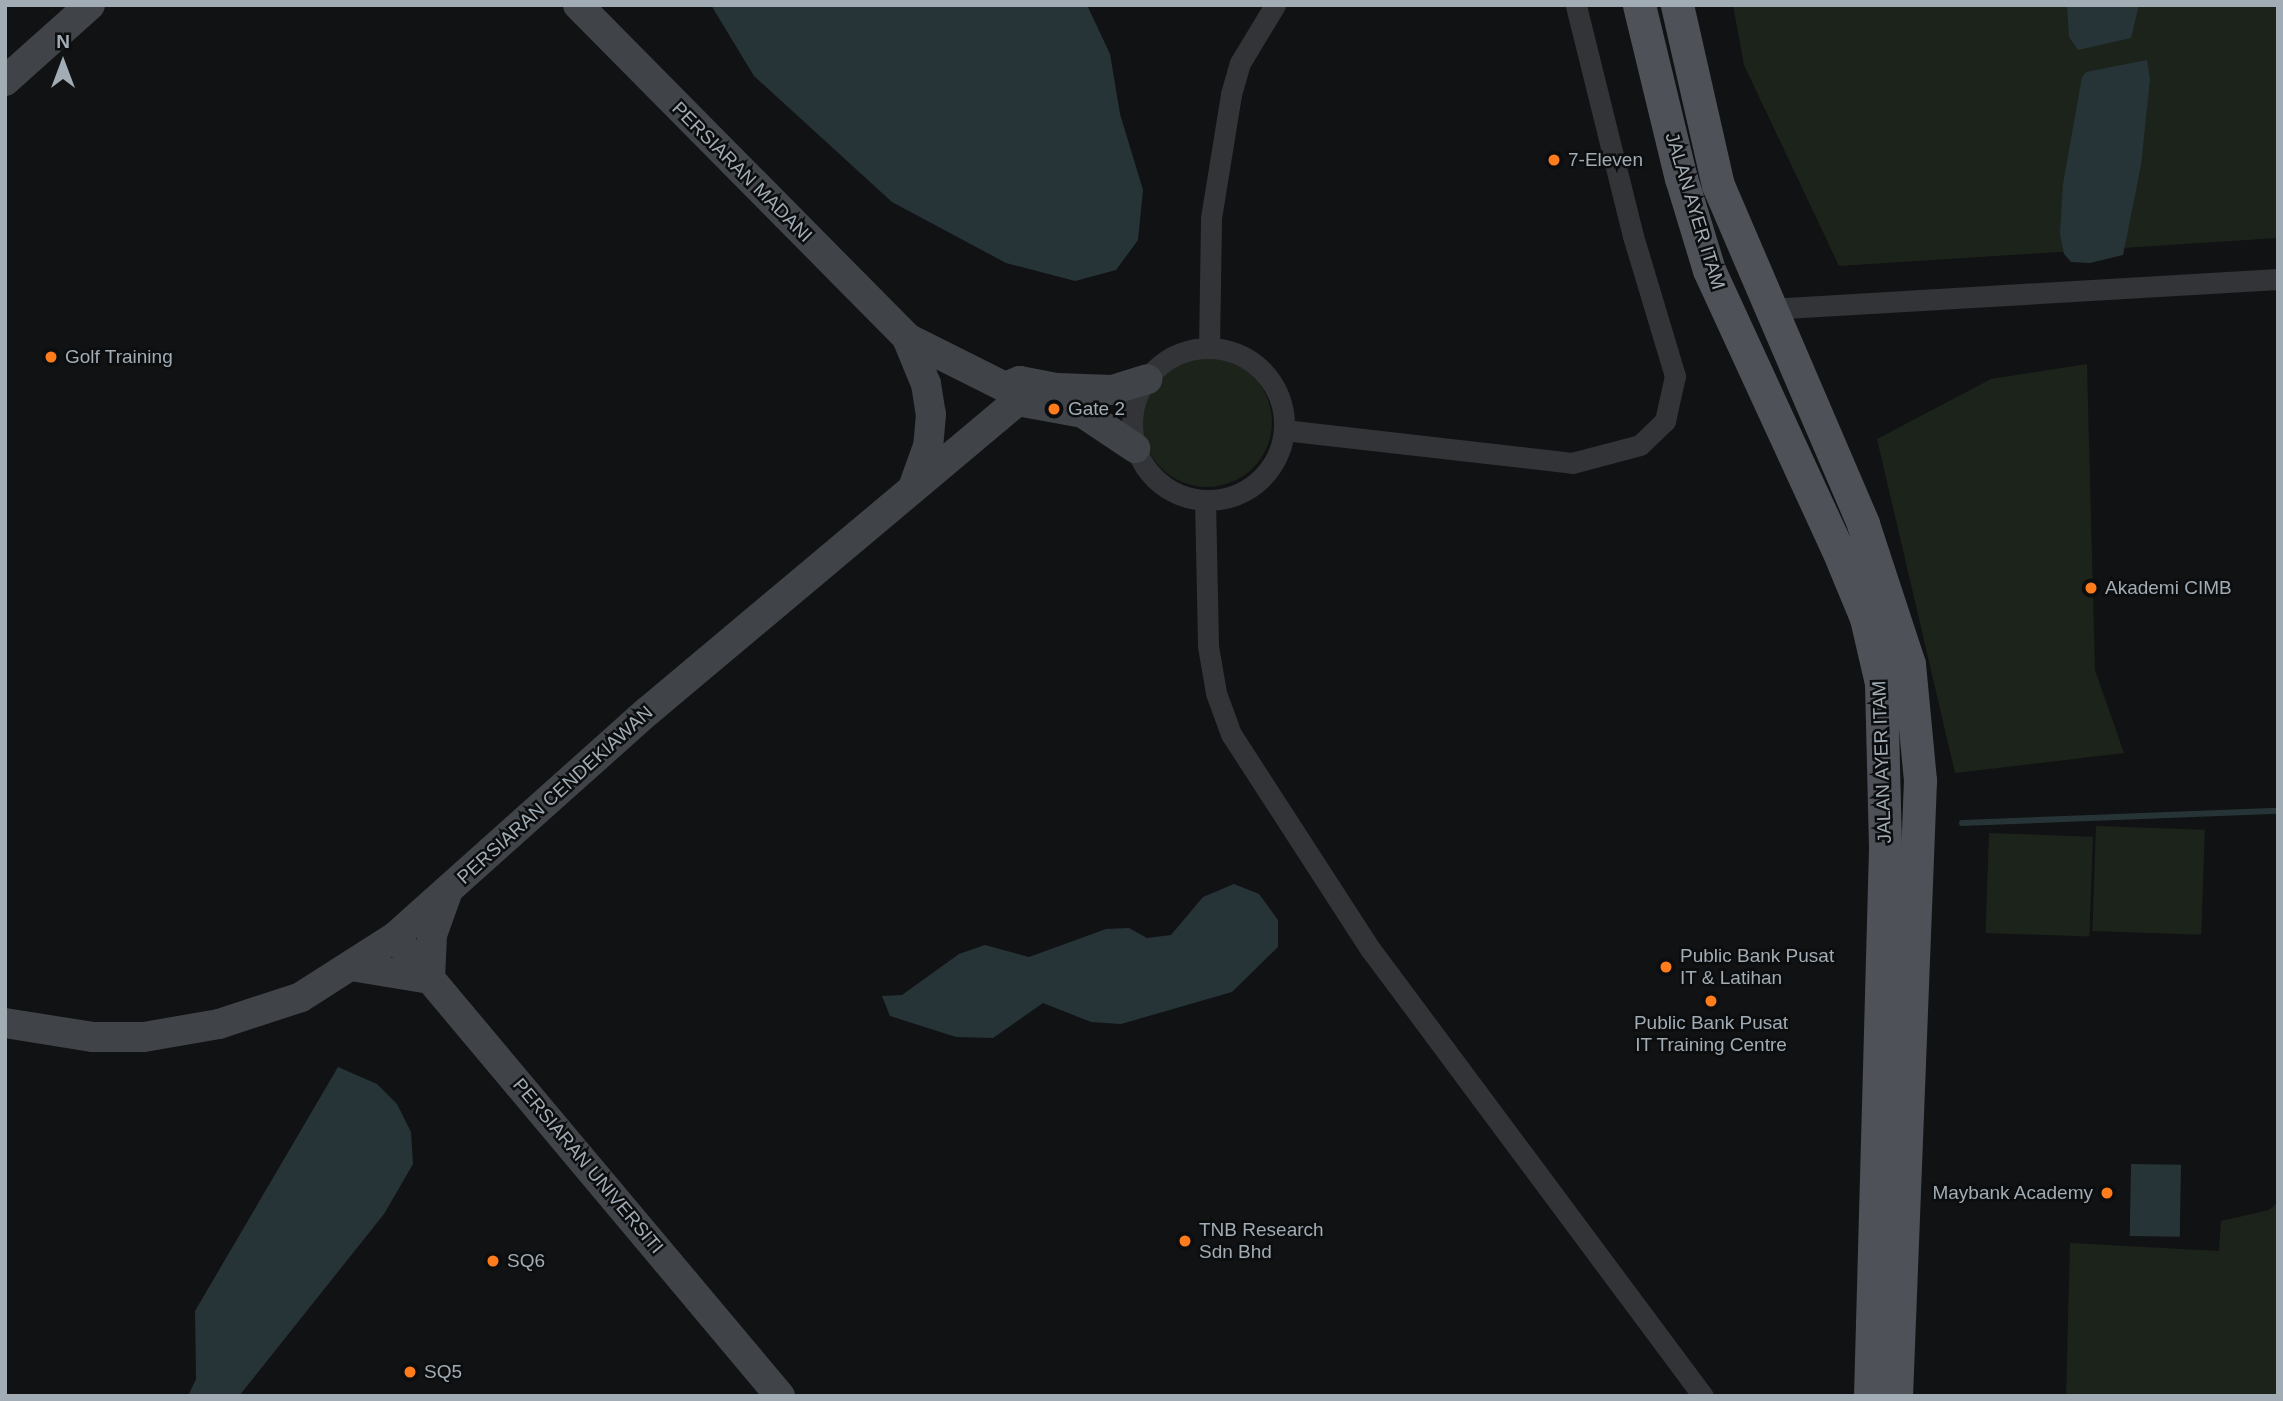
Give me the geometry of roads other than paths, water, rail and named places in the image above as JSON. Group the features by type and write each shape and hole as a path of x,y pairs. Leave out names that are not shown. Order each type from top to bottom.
{"main road":[{"name":"JALAN AYER ITAM","path":"1639,5 1681,178 1709,270 1842,560 1866,618 1881,683 1885,849 1870,1396"},
{"name":"JALAN AYER ITAM","path":"1677,5 1718,185 1768,309 1863,524 1909,664 1920,780 1896,1396"}],"street":[{"path":"5,81 90,5"},
{"name":"PERSIARAN MADANI","path":"578,5 906,338"},
{"path":"1209,348 1210,218 1231,94 1240,63 1275,5"},
{"path":"1284,430 1572,463 1640,444 1665,421 1675,376 1633,236 1576,5"},
{"path":"1768,309 2278,279"},
{"path":"906,338 1014,390 1083,413 1135,448 1147,469 1167,488 1205,500 1231,496 1264,476 1278,454 1284,430 1281,402 1259,368 1236,353 1209,348 1168,359 1147,379 1134,404 1135,448"},
{"path":"906,338 926,384 931,414 928,446 914,485"},
{"path":"1014,390 1112,390 1147,379"},
{"name":"PERSIARAN CENDEKIAWAN","path":"5,1023 92,1037 144,1037 219,1024 302,998 396,937 648,711 914,485 1014,390"},
{"path":"1205,500 1208,646 1216,693 1231,733 1371,950 1703,1396"},
{"path":"351,966 430,979 432,935 449,890"},
{"name":"PERSIARAN UNIVERSITI","path":"396,937 780,1396"}],"waterway":[{"path":"1962,823 2278,811"}],"place":[{"name":"7-Eleven","path":"1554,160"},
{"name":"Golf Training","path":"51,357"},
{"name":"Gate 2","path":"1054,409"},
{"name":"Akademi CIMB","path":"2091,588"},
{"name":"Public Bank Pusat IT & Latihan","path":"1666,967"},
{"name":"Public Bank Pusat IT Training Centre","path":"1711,1001"},
{"name":"Maybank Academy","path":"2107,1193"},
{"name":"TNB Research Sdn Bhd","path":"1185,1241"},
{"name":"SQ6","path":"493,1261"},
{"name":"SQ5","path":"410,1372"}]}
